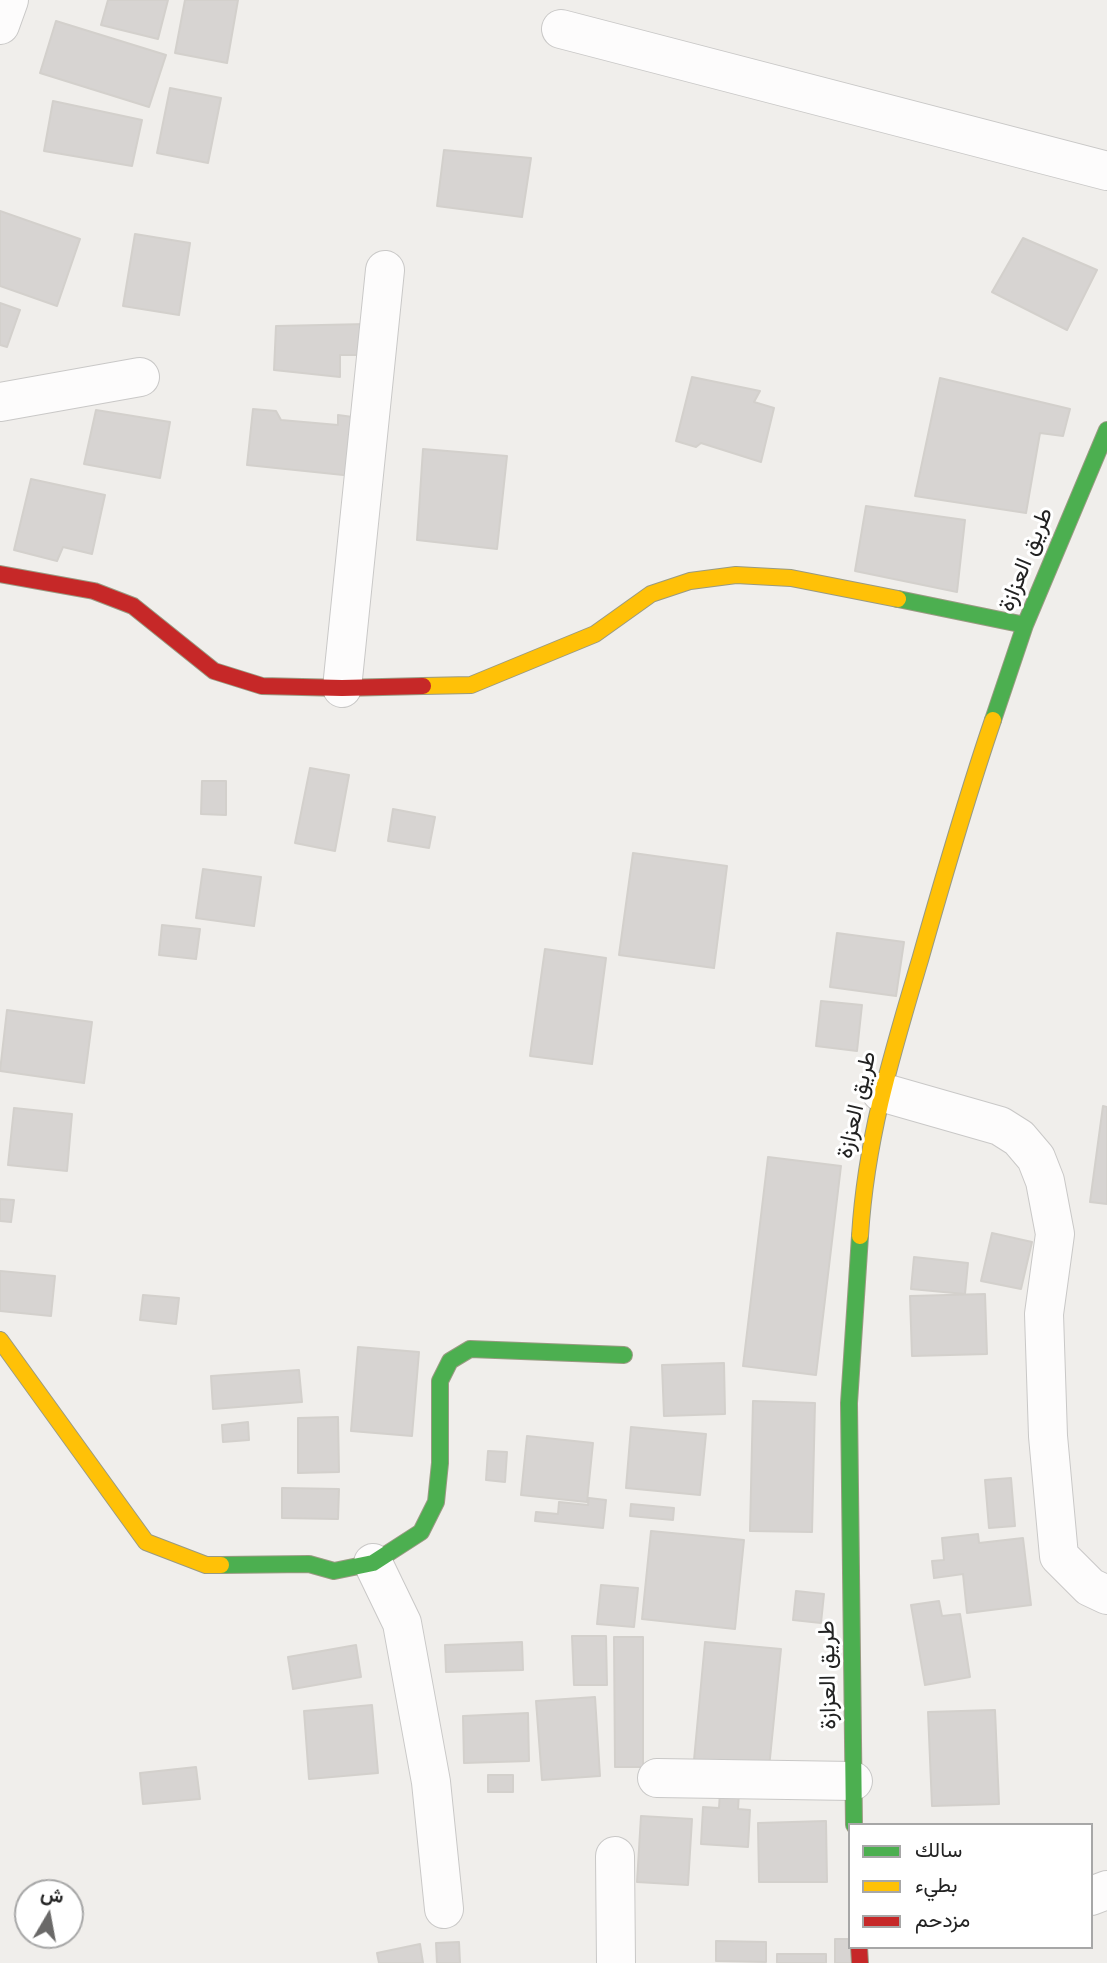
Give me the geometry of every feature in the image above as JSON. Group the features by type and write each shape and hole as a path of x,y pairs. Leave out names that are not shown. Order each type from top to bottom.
{"street":[{"path":"0,25 9,0"},
{"path":"561,30 1107,171"},
{"path":"342,688 385,270"},
{"path":"0,402 140,377"},
{"name":"طريق العزازة","path":"854,1823 849,1403 863,1185 881,1093 970,787 1025,625 1107,430"},
{"path":"0,574 94,591 133,606 214,671 262,686 342,688 471,685 595,634 651,594 690,582 736,575 791,578 1025,625"},
{"path":"881,1093 1000,1126 1019,1138 1036,1158 1045,1181 1055,1234 1044,1314 1048,1436 1059,1556 1090,1587 1107,1595"},
{"path":"0,1340 146,1542 206,1565 309,1564 334,1571 373,1563 421,1532 436,1502 440,1462 440,1381 450,1361 470,1349 624,1354"},
{"path":"373,1563 401,1623 431,1782 444,1909"},
{"path":"657,1778 853,1781"},
{"path":"615,1856 617,1963"}],"building":[{"path":"108,0 168,0 158,39 101,25"},
{"path":"185,0 238,0 227,63 175,53"},
{"path":"56,21 166,55 149,107 40,73"},
{"path":"170,88 221,98 208,163 157,153"},
{"path":"53,101 142,120 132,166 44,151"},
{"path":"444,150 531,158 522,217 437,206"},
{"path":"0,211 80,239 57,306 0,286"},
{"path":"135,234 190,243 179,315 123,306"},
{"path":"1023,238 1097,270 1067,330 992,292"},
{"path":"0,303 20,310 7,347 0,345"},
{"path":"367,324 364,355 340,355 340,377 274,370 276,326"},
{"path":"692,377 760,391 754,402 774,408 761,462 701,443 696,447 676,441"},
{"path":"940,378 1070,409 1063,436 1040,433 1026,513 915,496"},
{"path":"253,409 276,411 281,420 338,425 338,415 360,418 353,476 247,465"},
{"path":"96,410 170,422 160,478 84,464"},
{"path":"423,449 507,456 497,549 417,540"},
{"path":"31,479 105,495 92,554 63,547 57,561 14,550"},
{"path":"866,506 965,520 957,592 855,571"},
{"path":"310,768 349,775 335,851 295,843"},
{"path":"202,781 226,781 226,815 201,814"},
{"path":"393,809 435,817 429,848 388,841"},
{"path":"633,853 727,866 714,968 619,955"},
{"path":"203,869 261,877 254,926 196,918"},
{"path":"162,925 200,929 196,959 159,955"},
{"path":"837,933 904,942 896,996 830,987"},
{"path":"545,949 606,958 592,1064 530,1056"},
{"path":"821,1001 862,1005 857,1051 816,1046"},
{"path":"7,1010 92,1022 84,1083 0,1071"},
{"path":"1103,1106 1107,1107 1107,1204 1090,1202"},
{"path":"14,1108 72,1114 67,1171 8,1165"},
{"path":"768,1157 841,1166 816,1375 743,1366"},
{"path":"0,1199 14,1200 11,1222 0,1221"},
{"path":"992,1233 1032,1242 1021,1289 981,1281"},
{"path":"914,1257 968,1263 965,1294 911,1289"},
{"path":"0,1271 55,1276 51,1316 0,1311"},
{"path":"985,1294 987,1354 912,1356 910,1296"},
{"path":"143,1295 179,1298 176,1324 140,1320"},
{"path":"358,1347 419,1352 412,1436 351,1431"},
{"path":"724,1363 725,1414 664,1416 662,1365"},
{"path":"299,1370 302,1402 213,1409 211,1376"},
{"path":"753,1401 815,1403 812,1532 750,1531"},
{"path":"338,1417 339,1472 298,1473 298,1418"},
{"path":"248,1422 249,1440 223,1442 222,1425"},
{"path":"631,1427 706,1434 700,1495 626,1488"},
{"path":"527,1436 593,1443 587,1502 521,1495"},
{"path":"488,1451 507,1452 505,1482 486,1480"},
{"path":"1011,1478 1015,1526 989,1528 985,1480"},
{"path":"282,1488 339,1489 338,1519 282,1518"},
{"path":"589,1498 606,1500 603,1528 535,1521 536,1512 558,1514 559,1502 588,1505"},
{"path":"631,1504 674,1508 673,1520 630,1516"},
{"path":"651,1531 744,1540 735,1629 642,1619"},
{"path":"978,1534 979,1543 1023,1538 1031,1605 967,1613 963,1574 934,1578 932,1561 944,1560 942,1538"},
{"path":"601,1585 638,1588 634,1627 597,1624"},
{"path":"796,1591 824,1594 821,1623 793,1620"},
{"path":"939,1601 942,1616 960,1614 970,1677 925,1685 911,1605"},
{"path":"572,1636 606,1636 607,1685 574,1685"},
{"path":"614,1637 643,1637 643,1767 615,1767"},
{"path":"522,1642 523,1670 446,1672 445,1645"},
{"path":"705,1642 781,1649 769,1768 694,1760"},
{"path":"356,1645 361,1677 293,1689 288,1657"},
{"path":"595,1697 600,1776 542,1780 536,1701"},
{"path":"372,1705 378,1773 309,1779 304,1711"},
{"path":"995,1710 999,1804 932,1806 928,1712"},
{"path":"528,1713 529,1761 464,1763 463,1716"},
{"path":"196,1767 200,1799 143,1804 140,1773"},
{"path":"488,1775 513,1775 513,1792 488,1792"},
{"path":"720,1792 739,1793 738,1809 750,1810 748,1847 701,1844 703,1807 719,1808"},
{"path":"641,1816 692,1819 688,1885 637,1882"},
{"path":"826,1821 827,1882 759,1882 758,1823"},
{"path":"835,1939 848,1939 848,1949 852,1949 855,1963 835,1963"},
{"path":"716,1941 766,1942 766,1962 716,1961"},
{"path":"459,1942 460,1963 437,1963 436,1943"},
{"path":"420,1944 423,1963 379,1963 377,1953"},
{"path":"777,1954 826,1954 826,1963 777,1963"}],"traffic: fast":[{"path":"993,720 1025,625 1107,430"},
{"path":"898,599 1025,625"},
{"path":"854,1823 849,1403 860,1236"},
{"path":"221,1565 309,1564 334,1571 373,1563 421,1532 436,1502 440,1463 440,1381 450,1361 470,1349 624,1355"}],"traffic: slow":[{"path":"423,686 471,685 595,634 651,594 690,581 736,575 791,578 898,599"},
{"path":"860,1236 874,1130 890,1063 973,779 993,720"},
{"path":"0,1340 146,1542 206,1565 221,1565"}],"traffic: jam":[{"path":"0,574 94,591 133,606 214,671 262,686 423,686"},
{"path":"859,1949 860,1963"}]}
